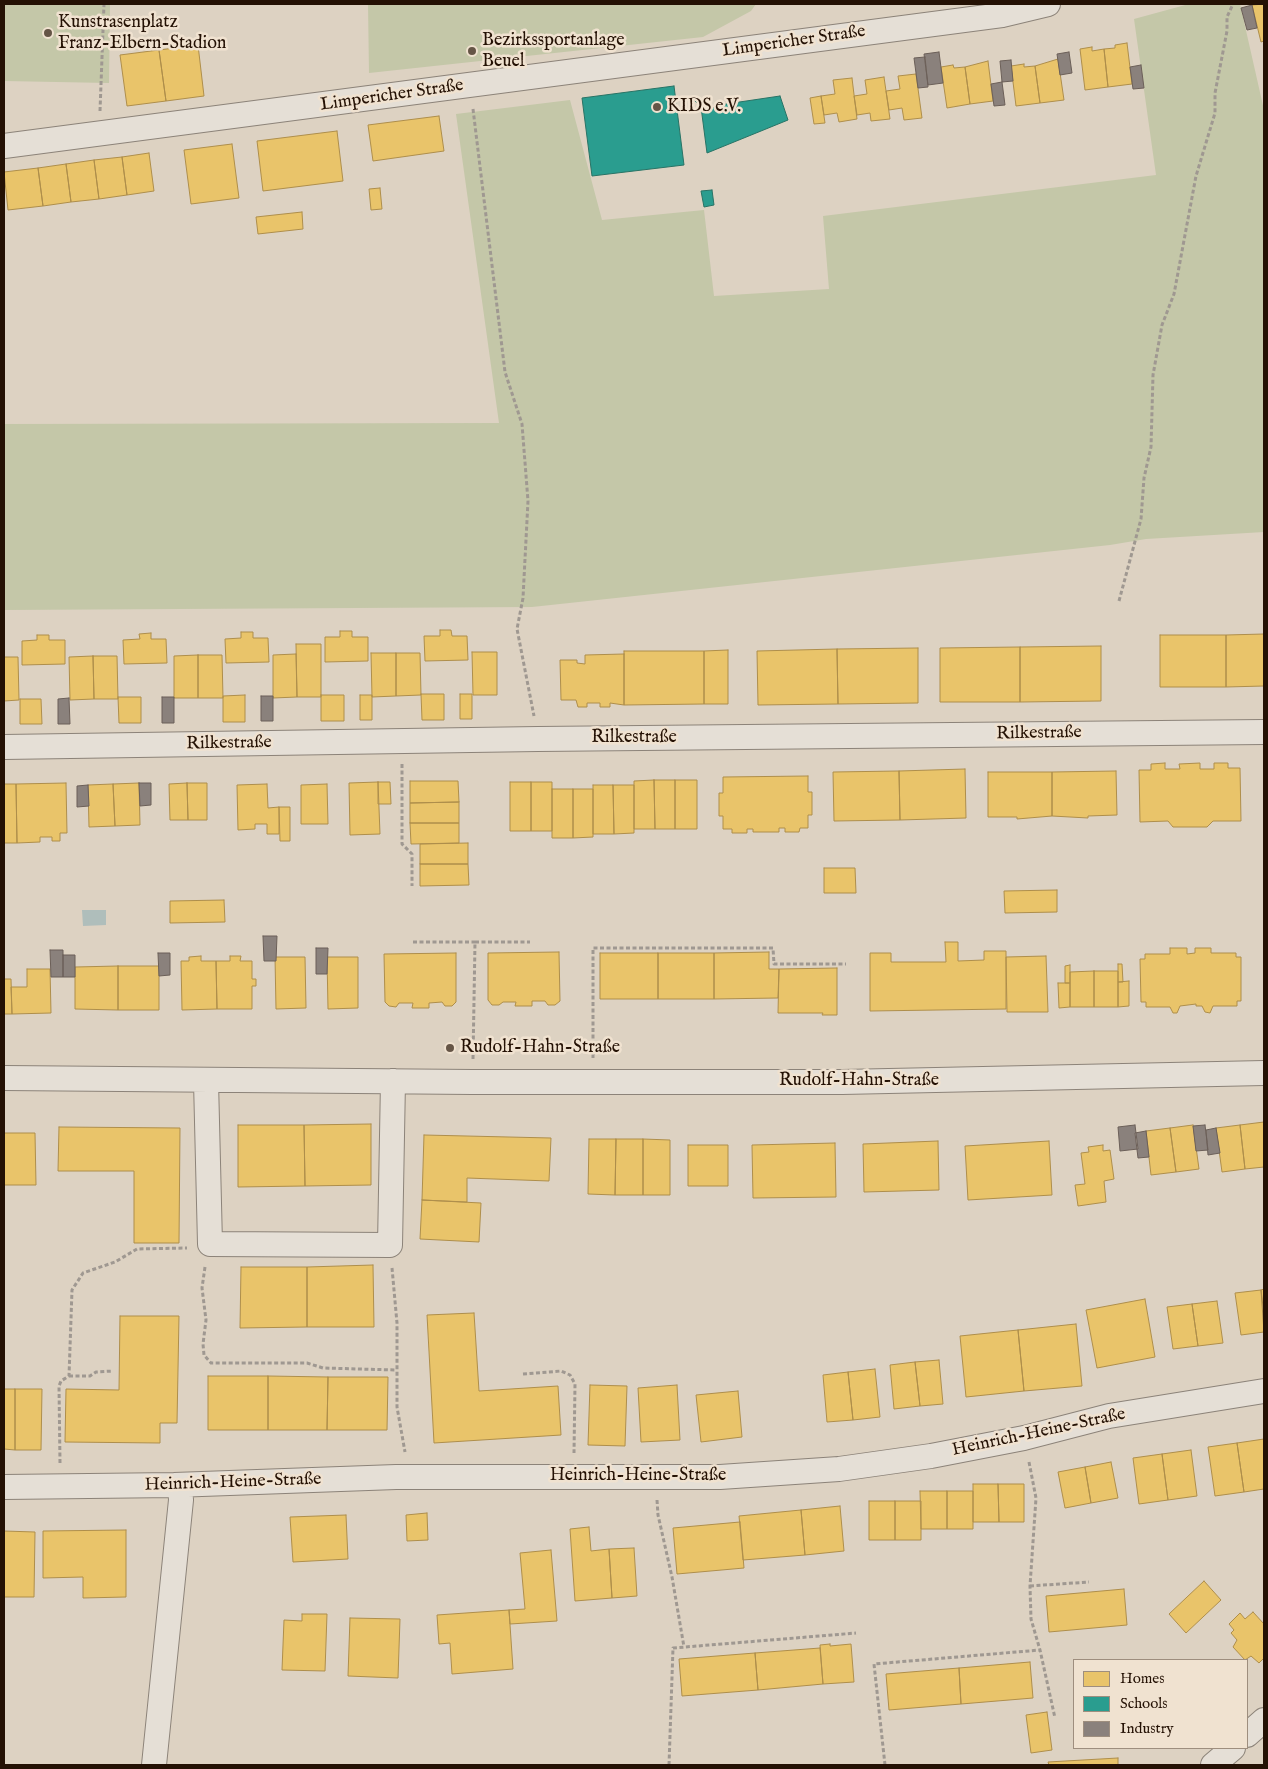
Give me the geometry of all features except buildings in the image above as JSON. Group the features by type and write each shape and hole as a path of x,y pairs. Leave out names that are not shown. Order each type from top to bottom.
{"street":[{"name":"Limpericher Straße","path":"4,146 1002,15 1048,4"},
{"name":"Rilkestraße","path":"4,747 538,738 1264,732"},
{"name":"Rudolf-Hahn-Straße","path":"4,1078 206,1081 857,1082 1264,1073"},
{"path":"206,1081 210,1244 390,1244 393,1081"},
{"name":"Heinrich-Heine-Straße","path":"4,1487 180,1485 408,1477 720,1477 839,1469 931,1456 1024,1438 1109,1416 1264,1391"},
{"path":"154,1765 181,1500 180,1485"},
{"path":"1248,1734 1264,1720"},
{"path":"1213,1765 1232,1749"}],"path":[{"path":"99,133 104,4"},
{"path":"1120,601 1141,519 1144,478 1151,447 1153,375 1162,325 1174,294 1196,176 1214,113 1227,31 1227,17 1233,4"},
{"path":"471,86 505,372 522,424 528,502 523,598 518,629 538,738"},
{"path":"402,741 402,844 412,854 412,886"},
{"path":"413,942 530,942"},
{"path":"473,1082 475,942"},
{"path":"593,1081 593,948 773,948 774,964 846,964"},
{"path":"69,1376 70,1298 72,1290 83,1273 116,1262 137,1249 181,1249 210,1244 202,1288 206,1320 202,1344 204,1355 211,1363 307,1363 323,1368 396,1370"},
{"path":"390,1244 397,1323 397,1407 399,1430 404,1440 408,1477"},
{"path":"60,1486 59,1386 61,1381 69,1376 90,1376 96,1372 113,1371"},
{"path":"523,1374 561,1371 570,1375 575,1384 574,1476"},
{"path":"1024,1438 1036,1498 1030,1586 1031,1619 1040,1650 1054,1718"},
{"path":"656,1477 658,1515 672,1578 684,1647"},
{"path":"1030,1586 1089,1582"},
{"path":"669,1765 673,1648 856,1632"},
{"path":"885,1765 874,1664 1040,1650"}],"green space":[{"name":"Kunstrasenplatz Franz-Elbern-Stadion","path":"4,4 110,4 109,83 4,81"},
{"name":"Bezirkssportanlage Beuel","path":"368,4 756,4 751,11 703,37 369,73"},
{"path":"1189,4 1240,4 1264,110 1264,532 1146,539 1110,545 532,607 4,610 4,424 499,423 456,114 570,100 602,220 704,210 714,296 829,289 823,216 1156,175 1134,19"}],"shaded area":[{"path":"82,910 106,910 106,925 83,926"}],"place":[{"name":"Kunstrasenplatz Franz-Elbern-Stadion","path":"48,33"},
{"name":"Bezirkssportanlage Beuel","path":"472,51"},
{"name":"KIDS e.V.","path":"657,107"},
{"name":"Rudolf-Hahn-Straße","path":"450,1048"}]}
